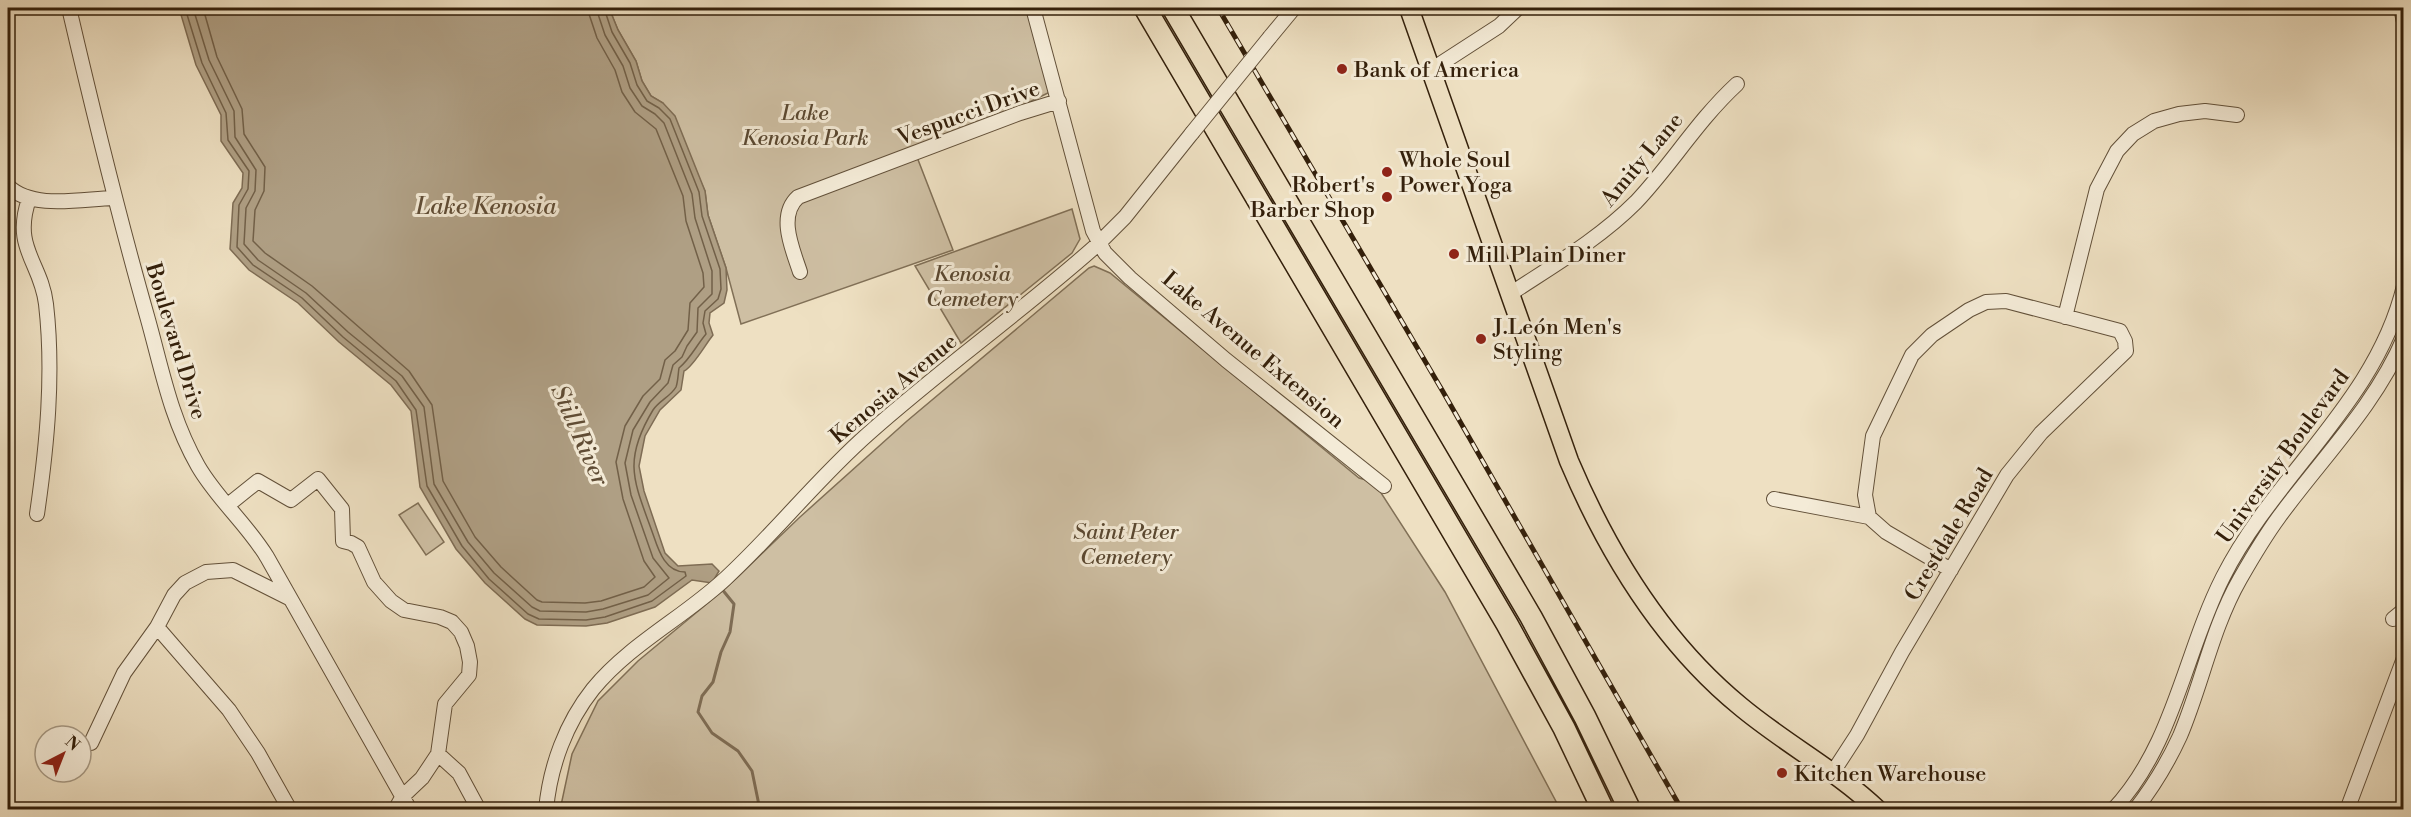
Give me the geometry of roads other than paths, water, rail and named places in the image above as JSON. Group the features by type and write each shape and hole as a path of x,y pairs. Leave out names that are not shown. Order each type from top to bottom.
{"highway":[{"path":"1145,8 1507,624 1564,728 1603,810"},
{"path":"1173,8 1531,617 1586,717 1630,810"}],"main road":[{"path":"1409,8 1569,461 1598,526 1616,557 1654,614 1718,687 1764,724 1833,772 1878,810"}],"street":[{"name":"Boulevard Drive","path":"69,8 113,198 166,393 199,467 255,538 410,810"},
{"path":"1033,8 1098,244"},
{"name":"Kenosia Avenue","path":"546,810 550,779 563,740 592,690 621,660 709,594 814,485 866,435 1098,244 1125,217 1294,8"},
{"path":"1431,70 1499,26 1518,8"},
{"path":"2401,8 2403,22"},
{"name":"Amity Lane","path":"1510,294 1616,222 1638,200 1713,106 1737,84"},
{"name":"Vespucci Drive","path":"800,272 788,223 789,211 798,197 1020,113 1059,101"},
{"path":"1869,517 1864,495 1873,436 1912,356 1921,344 1969,310 1986,302 2006,301 2065,316 2097,189 2117,152 2133,134 2154,121 2179,114 2205,111 2237,115"},
{"path":"8,186 17,194 29,199 113,198"},
{"path":"29,199 23,224 26,250 46,302 49,353 45,459 37,514"},
{"name":"Lake Avenue Extension","path":"1098,244 1116,265 1181,322 1384,486"},
{"name":"University Boulevard","path":"2114,810 2144,769 2161,738 2203,621 2224,575 2266,508 2363,380 2385,341 2403,286"},
{"name":"Crestdale Road","path":"1833,772 1857,735 1902,652 2007,475 2022,454 2126,351 2126,341 2120,331 2065,316"},
{"name":"University Boulevard","path":"2135,810 2157,778 2180,735 2218,627 2251,561 2279,517 2368,403 2389,370 2403,338"},
{"path":"228,505 258,481 291,500 318,479 342,508 343,541 358,547 374,582 386,597 404,610 440,617 456,626 467,646 469,675 445,704 438,754 426,773 403,796 395,810"},
{"path":"1774,499 1869,517 1886,532 1952,570"},
{"path":"93,738 120,681 157,627 179,588 200,575 216,570 233,570 289,598"},
{"path":"157,627 189,661 229,710 258,753 290,810"},
{"path":"2347,810 2403,658"},
{"path":"438,754 459,773 479,810"}],"water":[{"name":"Lake Kenosia","path":"179,8 609,8 651,96 663,103 675,116 705,191 708,215 726,268 727,290 724,303 710,313 709,323 713,335 688,369 684,371 681,390 660,410 645,436 639,466 644,491 665,553 678,566 712,564 719,571 712,583 692,580 655,607 607,623 586,626 537,625 525,619 485,583 456,549 420,487 411,411 391,385 339,342 298,303 249,270 230,249 233,203 242,188 243,173 221,141 221,115 196,65"}],"waterway":[{"name":"Still River","path":"721,588 734,604 730,632 721,652 713,682 702,696 698,712 712,733 738,751 752,771 760,810"}],"railway":[{"path":"1218,8 1442,390 1682,810"}],"place":[{"name":"Bank of America","path":"1342,69"},
{"name":"Whole Soul Power Yoga","path":"1387,172"},
{"name":"Robert's Barber Shop","path":"1387,197"},
{"name":"Mill Plain Diner","path":"1454,254"},
{"name":"J.León Men's Styling","path":"1481,339"},
{"name":"Kitchen Warehouse","path":"1782,773"}],"park label":[{"name":"Lake Kenosia Park","path":"805,124"},
{"name":"Kenosia Cemetery","path":"972,286"},
{"name":"Saint Peter Cemetery","path":"1126,544"}]}
